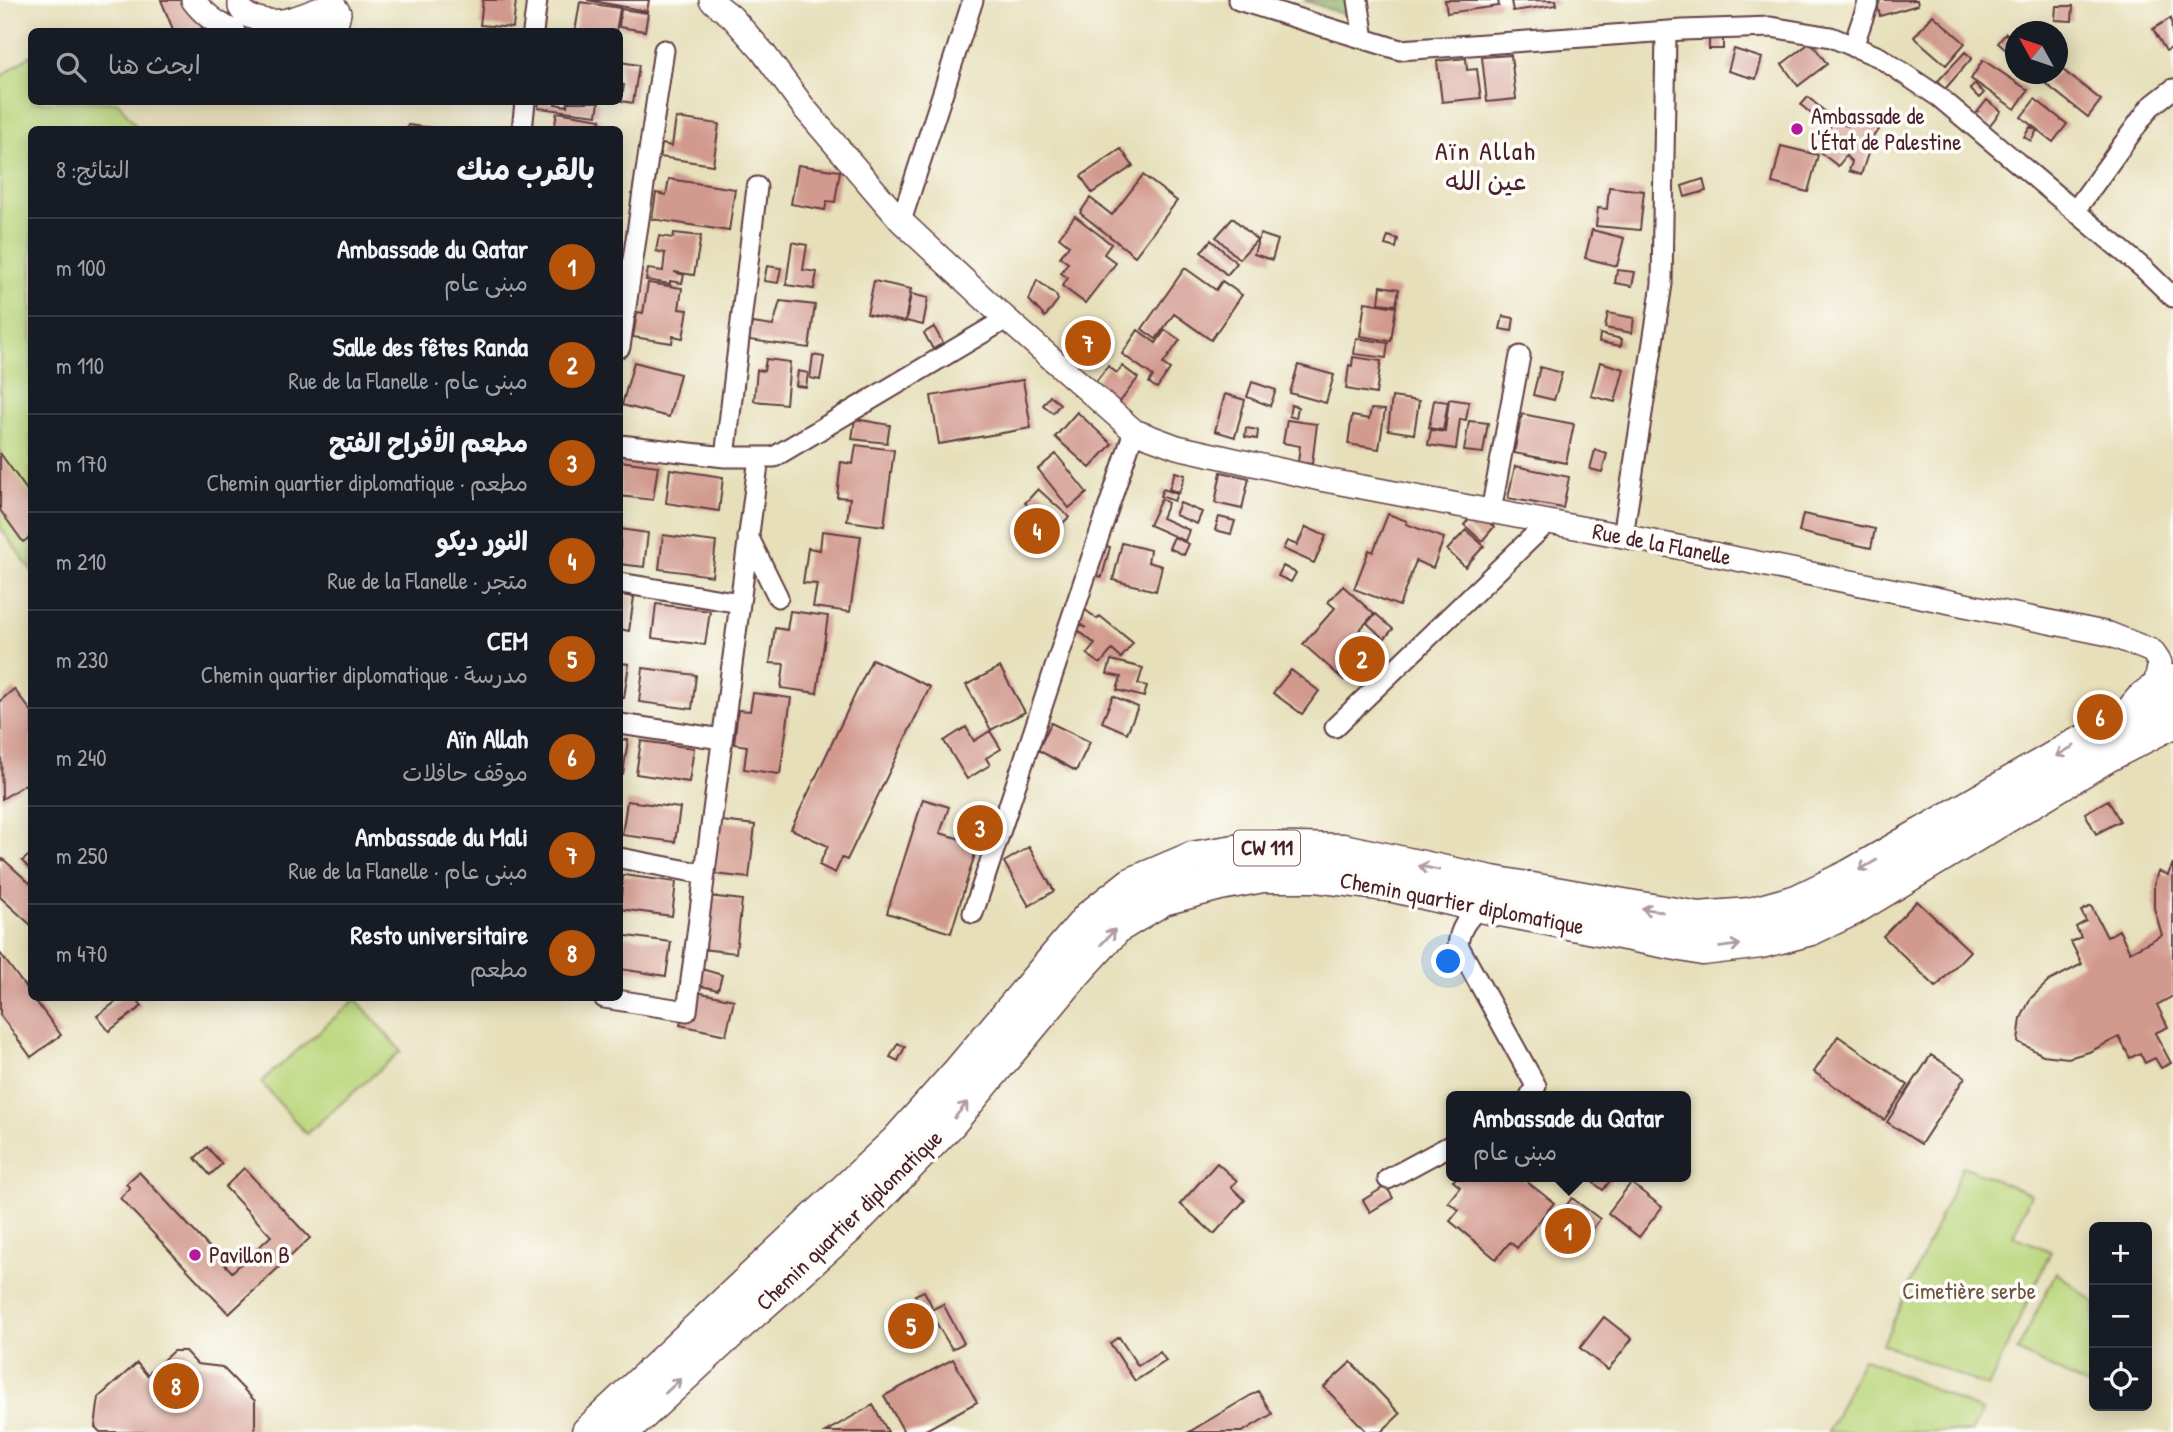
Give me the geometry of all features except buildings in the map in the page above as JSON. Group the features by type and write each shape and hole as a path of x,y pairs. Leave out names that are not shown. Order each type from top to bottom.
{"highway":[{"path":"2131,730 2167,676"},
{"name":"Chemin quartier diplomatique","path":"623,1432 847,1229 951,1122 1076,972 1118,927 1163,899 1263,876 1314,876 1393,886 1479,906 1703,949 1761,942 1811,929 1853,909 2107,756 2131,730 2173,722"},
{"name":"CW 111","path":"588,1432 897,1141 1089,917 1132,884 1192,858 1253,848 1343,849 1492,882 1698,918 1750,914 1797,901 1849,876 2074,746 2131,730"}],"main road":[{"path":"2131,730 2173,735"}],"street":[{"path":"193,0 201,10 226,28"},
{"path":"240,0 240,7 247,16 272,23 283,22 328,6 335,7 339,13 337,21 323,28"},
{"path":"534,28 537,0"},
{"path":"711,0 732,16 763,52 805,109 901,221 1006,319 1134,431 973,912"},
{"path":"901,221 973,0"},
{"path":"1238,0 1400,50 1771,27 1830,37 1879,57 1939,97 2144,269 2173,297"},
{"path":"1358,0 1364,39"},
{"path":"1853,47 1869,0"},
{"path":"1623,536 1662,284 1666,32"},
{"path":"623,327 664,50"},
{"path":"2075,211 2150,107 2173,89"},
{"path":"522,126 525,105"},
{"path":"725,457 757,187"},
{"path":"623,445 725,457 774,457 1006,319"},
{"path":"1491,511 1520,356"},
{"name":"Rue de la Flanelle","path":"1134,431 1177,447 1325,480 1623,536 2109,634 2152,650 2167,676"},
{"path":"623,1001 687,1011 758,457"},
{"path":"1335,727 1548,522"},
{"path":"748,536 779,597"},
{"path":"623,584 740,603"},
{"path":"623,724 722,739"},
{"path":"623,860 704,874"},
{"path":"1479,906 1463,924 1458,945 1536,1086 1533,1091"},
{"path":"1388,1178 1446,1148"}],"green space":[{"path":"1304,0 1347,0 1350,17"},
{"path":"28,57 28,105 120,105 136,126 28,126 28,566 0,527 0,77"},
{"path":"354,1001 358,1001 401,1051 306,1134 261,1082"},
{"name":"Cimetière serbe","path":"1963,1166 2031,1194 2013,1236 2051,1251 1988,1387 1883,1344"},
{"path":"2056,1272 2089,1298 2089,1387 2017,1351"},
{"path":"1863,1358 1982,1411 1972,1432 1828,1432"}],"place":[{"name":"Ambassade de l'État de Palestine","path":"1797,129"},
{"name":"Ambassade du Mali","path":"1088,343"},
{"name":"النور ديكو","path":"1037,531"},
{"name":"Salle des fêtes Randa","path":"1362,659"},
{"name":"Aïn Allah","path":"2100,717"},
{"name":"مطعم الأفراح الفتح","path":"980,828"},
{"name":"Ambassade du Qatar","path":"1568,1231"},
{"name":"Pavillon B","path":"195,1255"},
{"name":"CEM","path":"911,1326"},
{"name":"Resto universitaire","path":"176,1386"}],"district":[{"name":"Aïn Allah عين الله","path":"1486,166"}]}
